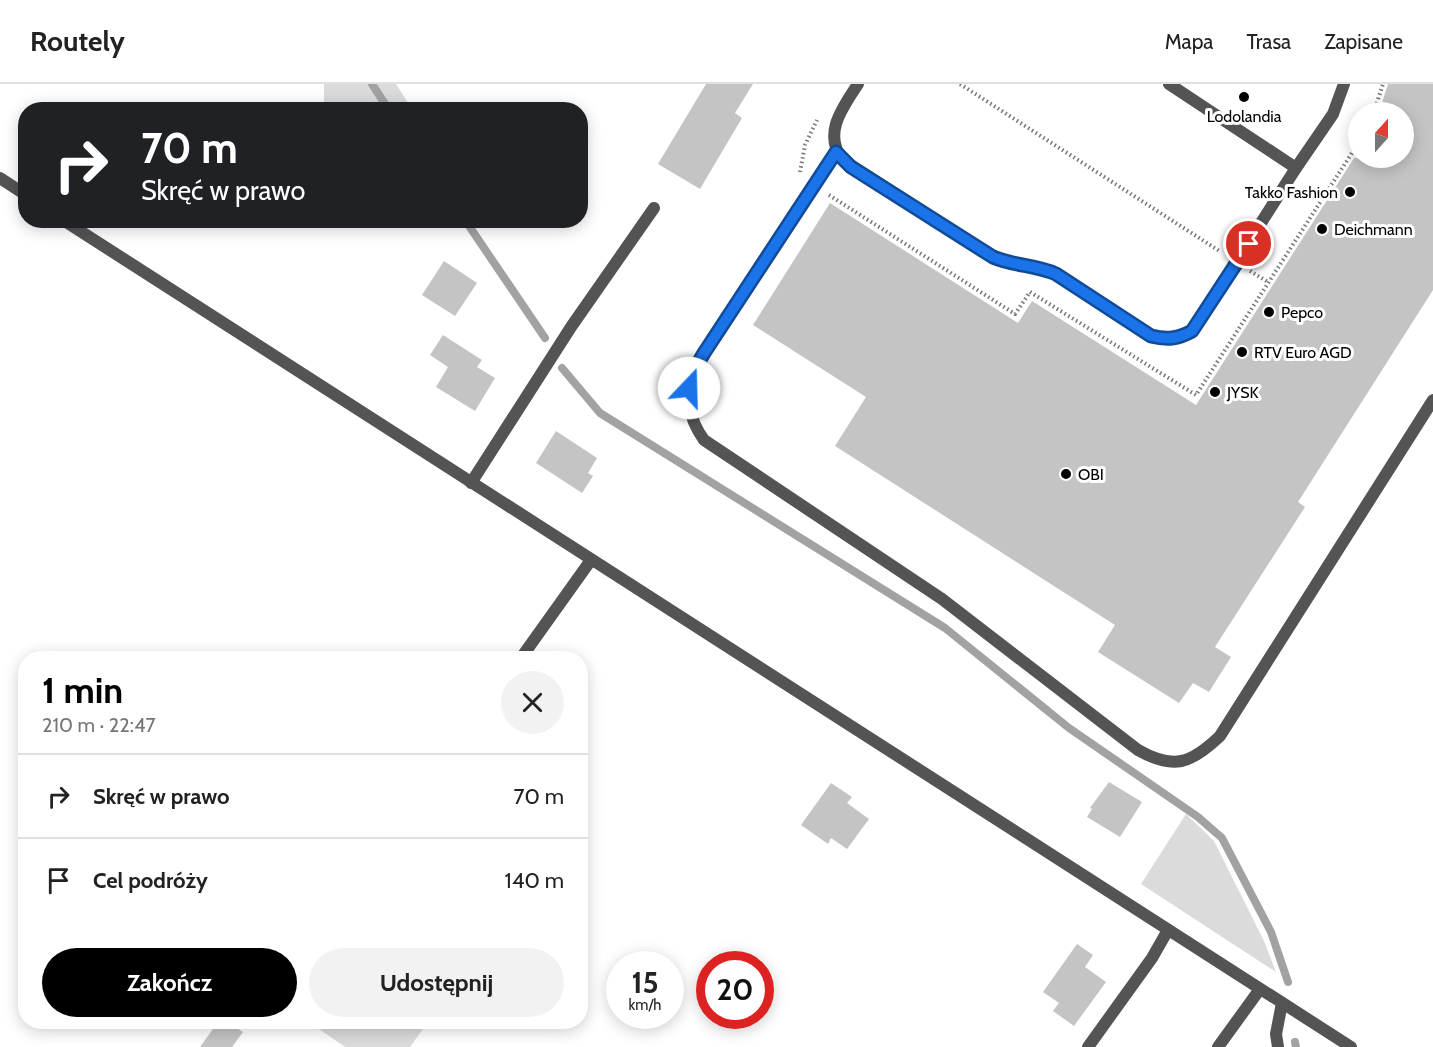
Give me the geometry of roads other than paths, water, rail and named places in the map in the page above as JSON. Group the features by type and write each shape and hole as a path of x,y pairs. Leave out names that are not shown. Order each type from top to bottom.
{"street":[{"path":"858,84 841,111 833,136 836,152 851,167 993,257 1009,264 1042,268 1056,274 1151,336 1166,340 1181,337 1192,331 1333,114 1344,84"},
{"path":"1169,84 1296,168"},
{"path":"836,152 694,370 689,388 688,407 694,426 704,440 942,599 1138,750 1155,760 1171,763 1195,757 1220,736 1433,400"},
{"path":"0,178 18,190"},
{"path":"471,483 571,327 654,208"},
{"path":"75,228 1351,1047"},
{"path":"527,651 591,560"},
{"path":"1088,1047 1152,958 1168,930"},
{"path":"1218,1047 1260,989"},
{"path":"1278,1047 1276,1034 1282,1003"}],"waterway":[{"path":"372,84 384,102"},
{"path":"470,228 545,338"},
{"path":"562,368 600,413 945,628 1069,728 1198,817 1222,838 1271,932 1288,982"},
{"path":"1295,1042 1296,1047"}],"place":[{"name":"Lodolandia","path":"1244,97"},
{"name":"Takko Fashion","path":"1350,192"},
{"name":"Deichmann","path":"1322,229"},
{"name":"Pepco","path":"1269,312"},
{"name":"RTV Euro AGD","path":"1242,352"},
{"name":"JYSK","path":"1215,392"},
{"name":"OBI","path":"1066,474"}]}
